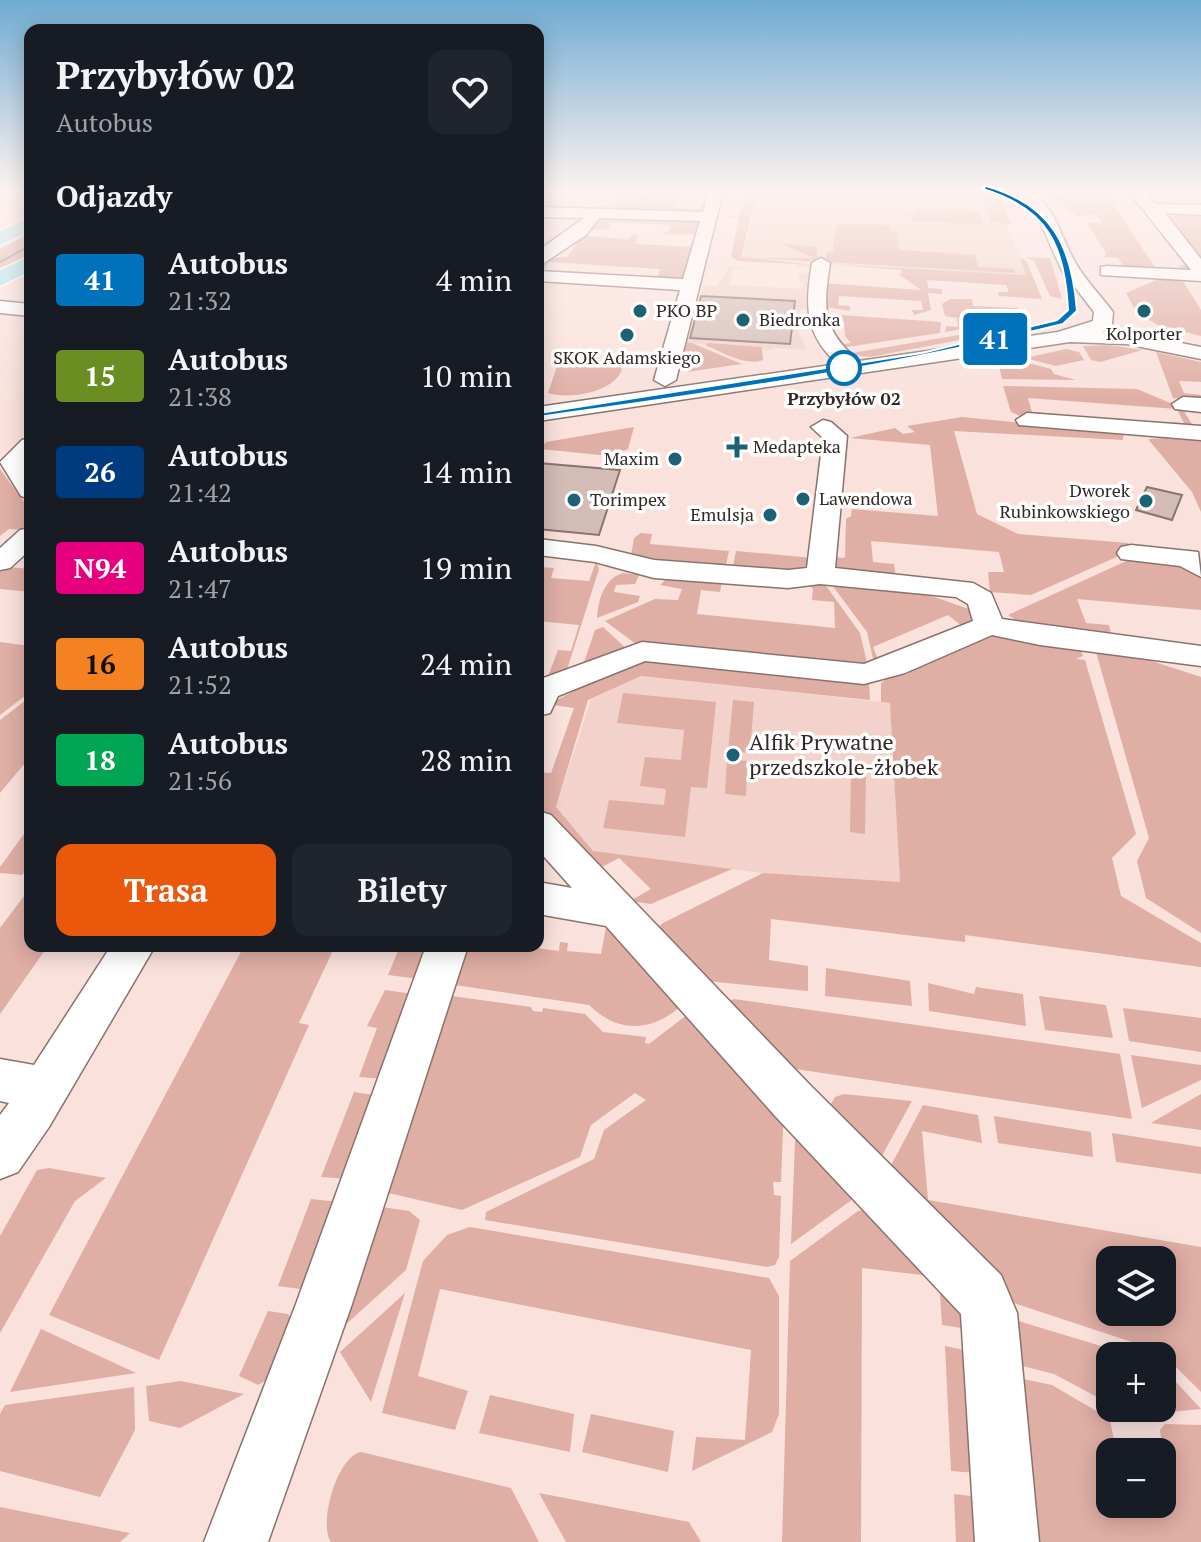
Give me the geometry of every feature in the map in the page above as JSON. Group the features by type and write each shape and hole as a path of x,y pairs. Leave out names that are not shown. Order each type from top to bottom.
{"main road":[{"path":"0,279 24,265"}],"street":[{"path":"665,380 689,298 696,260"},
{"path":"544,413 721,389 1049,333 1089,332 1101,325 1104,312 1065,260"},
{"path":"821,263 815,305 820,332 825,343 854,367"},
{"path":"1049,333 1070,310 1070,269"},
{"path":"1107,271 1201,274"},
{"path":"544,276 689,286"},
{"path":"1099,304 1125,323 1161,340"},
{"path":"0,307 24,309"},
{"path":"1070,310 1101,325 1201,353"},
{"path":"1049,333 1161,340 1201,347"},
{"path":"544,429 721,389"},
{"path":"1027,420 1201,433"},
{"path":"820,575 826,520 832,504 835,436 823,427"},
{"path":"24,451 12,462 24,481"},
{"path":"8,562 24,543"},
{"path":"544,548 596,554 654,569 788,579 820,575 963,589 981,599 989,625"},
{"path":"1131,553 1188,558 1201,568"},
{"path":"544,692 642,651 864,674 883,670 989,625 1040,636 1201,656"},
{"path":"544,832 793,1101 981,1295 989,1313 1007,1542"},
{"path":"544,899 618,912"},
{"path":"0,1155 26,1094 130,952"},
{"path":"236,1542 324,1304 445,952"},
{"path":"0,1175 26,1094"}],"shaded area":[{"path":"0,260 21,260 0,271"},
{"path":"545,260 690,260 684,281 644,280 645,276 657,277 660,269 549,262 544,270"},
{"path":"760,260 1020,260 1026,275"},
{"path":"768,260 815,265 737,261"},
{"path":"790,260 976,260 978,267 1015,269 1015,273"},
{"path":"1021,260 1026,260 1042,299 999,296 998,292 1009,292 1006,285 927,280 928,288 942,289 942,294 928,293 931,310 914,315 912,310 923,310 921,301 839,296 838,305 850,306 850,311 826,307 823,283 921,290 900,275 902,270 825,264 1026,275"},
{"path":"1032,260 1051,260 1062,299 1050,296"},
{"path":"1119,260 1150,260 1156,269 1183,270 1179,265 1193,265 1197,272 1124,267"},
{"path":"797,263 815,265 828,274 811,309 800,309 799,333 807,350 775,348 765,351 686,343 688,338 789,344 794,301 701,296 703,286 717,286 729,267 793,271 733,269 730,285 803,289 804,282 798,282 799,273 815,274 815,268 797,267"},
{"path":"1161,278 1201,279 1201,282 1183,281 1201,310 1201,336 1158,325 1135,312 1154,313 1134,308 1126,293"},
{"path":"950,299 972,299 973,306 1018,308 1026,318 945,332 946,326 958,327 957,318 945,316 942,304"},
{"path":"841,315 941,322 940,333 840,348 837,345 851,343 845,336 844,321 828,320"},
{"path":"1018,325 1028,327 870,357 846,354"},
{"path":"686,343 742,364 686,372 679,369"},
{"path":"705,345 762,347 763,360 742,360"},
{"path":"1109,345 1143,350 1100,362 1091,360 1083,346"},
{"path":"1066,349 1079,352 1084,360 1056,366 1025,358"},
{"path":"1156,352 1201,362 1201,382 1179,381 1184,393 1201,395 1201,403 1173,398"},
{"path":"1013,359 1051,369 1054,374 1076,380 1002,379 998,362"},
{"path":"569,362 619,366 622,369 618,377 601,389 579,395 548,393 557,366"},
{"path":"1003,386 1137,389 1182,408 1195,429 1169,427 1166,422 1184,423 1177,409 1028,398 1032,412 1061,414 1063,419 1020,416 1011,412"},
{"path":"962,417 1124,433 1123,440 954,431 977,514 1018,534 1128,543 1130,551 1031,595 990,592 988,572 1004,572 999,552 871,541 873,562 894,564 896,578 837,570 833,557 845,558 846,519 851,516 852,509 938,516 930,445 850,438 895,428 903,434 915,432 907,426"},
{"path":"634,427 628,449 610,456 544,449 546,442"},
{"path":"1201,436 1201,512 1192,492 1148,439"},
{"path":"0,469 24,502 24,530 9,529 0,536"},
{"path":"641,533 652,534 650,544 729,551 725,570 647,563 631,556 634,538"},
{"path":"736,551 813,558 801,570 732,571"},
{"path":"1135,557 1183,563 1201,576 1201,610 1077,599 1086,623 1109,625 1112,639 1021,623 1008,615"},
{"path":"596,562 599,569 565,676 549,674 558,650 571,651 579,625 544,622 544,567 554,568 551,578 589,581"},
{"path":"9,567 24,568 24,591 0,589 0,570"},
{"path":"623,573 639,575 635,584 616,585 614,592 640,596 638,602 597,618 607,585"},
{"path":"670,575 722,581 720,592 701,590 697,614 835,628 834,602 812,600 813,589 808,583 824,583 860,633 867,663 636,644 605,621 655,599 678,600 682,589 660,585"},
{"path":"832,585 912,589 977,612 972,621 962,626 948,615 873,647 879,662 874,663 867,632"},
{"path":"603,627 627,649 583,665 595,630"},
{"path":"986,635 1067,645 1081,651 1083,656 1076,659 1085,660 1136,834 1112,858 1121,896 1201,943 1201,967 965,935 965,942 771,919 769,960 808,966 808,991 707,981 654,931 663,923 763,873 900,882 890,703 881,702 881,683 897,671 905,675 909,673 903,669"},
{"path":"0,642 24,645 24,697 0,715"},
{"path":"1096,652 1127,653 1201,677 1201,933 1146,898 1137,861 1149,838"},
{"path":"638,658 869,682 870,700 641,676 588,700 556,807 593,851 732,869 651,904 630,901 651,889 619,858 598,869 544,814 544,772 551,773 574,708 553,705 555,701"},
{"name":"Alfik Prywatne przedszkole-żłobek","path":"641,676 890,703 900,883 763,873 593,852 556,808 591,699"},
{"path":"623,693 716,702 707,788 691,787 685,837 603,828 609,800 664,805 666,789 640,786 645,757 681,760 684,730 617,723"},
{"path":"733,700 754,702 750,753 728,751"},
{"path":"24,702 24,764 0,793 0,720"},
{"path":"727,759 747,761 746,796 725,794"},
{"path":"851,772 866,773 865,834 850,832"},
{"path":"24,834 24,872 22,875 0,873 0,867"},
{"path":"24,896 24,952 44,952 0,1014 0,928"},
{"path":"607,922 682,1005 647,1025 624,1025 612,1021 589,1005 455,985 463,952 559,951 560,942 568,943 567,951 601,954"},
{"path":"241,952 332,952 299,1023 309,1025 159,1360 49,1315"},
{"path":"398,952 430,952 419,979 388,975"},
{"path":"826,968 910,981 912,1006 825,996"},
{"path":"928,983 974,994 976,987 1023,994 1026,1026 929,1011"},
{"path":"385,990 414,994 384,1079 359,1077 377,1028 367,1026"},
{"path":"1039,996 1106,1005 1113,1038 1045,1030"},
{"path":"448,997 531,1007 533,1011 542,1012 543,1008 585,1014 603,1032 646,1037 645,1043 649,1044 688,1014 784,1106 781,1182 773,1182 774,1195 781,1196 779,1257 775,1265 767,1267 485,1220 486,1212 594,1159 604,1130 646,1100 635,1093 591,1125 580,1157 462,1210 384,1192"},
{"path":"734,999 1120,1054 1132,1119 782,1067 728,1001"},
{"path":"1123,1008 1201,1018 1201,1052 1129,1041"},
{"path":"1131,1055 1201,1065 1201,1080 1142,1108"},
{"path":"354,1092 379,1096 348,1179 321,1177"},
{"path":"844,1094 912,1101 878,1163 830,1106 835,1097"},
{"path":"1201,1094 1201,1130 1151,1123"},
{"path":"923,1105 978,1115 982,1143 922,1131 928,1200 1201,1247 1201,1392 1176,1367 1176,1342 1132,1342 1002,1299 888,1171"},
{"path":"994,1116 1091,1132 1093,1157 998,1143"},
{"path":"796,1117 864,1191 791,1244"},
{"path":"1112,1133 1201,1147 1201,1174 1116,1162"},
{"path":"49,1168 106,1178 75,1201 0,1333 0,1236 37,1170"},
{"path":"311,1199 339,1202 308,1290 278,1286"},
{"path":"375,1206 409,1211 420,1220 406,1270 343,1327"},
{"path":"869,1209 968,1299 968,1329 942,1325 939,1277 862,1268 861,1542 782,1542 790,1261 858,1211"},
{"path":"470,1227 769,1278 779,1296 779,1414 772,1432 692,1471 696,1437 745,1440 751,1350 440,1289 418,1376 468,1391 455,1430 382,1413 423,1261 447,1235"},
{"path":"405,1293 371,1402 340,1352"},
{"path":"268,1311 288,1314 297,1327 278,1373 258,1385 239,1376"},
{"path":"1012,1319 1096,1344 1096,1396 1054,1374 1015,1364"},
{"path":"41,1329 136,1373 10,1392"},
{"path":"945,1346 969,1351 977,1473 951,1471"},
{"path":"1018,1378 1052,1385 1096,1411 1096,1422 1111,1422 1113,1438 1096,1438 1096,1518 1176,1518 1176,1438 1161,1438 1160,1430 1165,1424 1201,1425 1201,1542 1027,1542"},
{"path":"181,1381 244,1394 180,1428 149,1421 146,1386"},
{"path":"1176,1382 1201,1409 1176,1411"},
{"path":"134,1387 135,1430 100,1497 0,1471 0,1414 5,1405"},
{"path":"490,1395 574,1414 570,1452 479,1433"},
{"path":"591,1414 674,1431 668,1472 582,1452"},
{"path":"361,1452 511,1488 539,1542 331,1542 327,1521 332,1492 344,1465"},
{"path":"539,1493 689,1522 701,1542 566,1542"},
{"path":"954,1494 980,1497 984,1542 956,1542"},
{"path":"0,1507 130,1533 120,1542 0,1542"}],"building":[{"name":"Biedronka","path":"701,296 795,301 790,344 690,338"},
{"name":"Torimpex","path":"544,464 620,470 599,535 544,530"},
{"path":"1147,487 1182,495 1172,520 1136,510"}],"tram line":[{"path":"0,262 4,260"}],"bus line":[{"name":"41","path":"544,413 658,395 721,389 922,355 1040,329 1060,322 1073,311 1070,269 1065,260"}],"place":[{"name":"PKO BP","path":"640,311"},
{"name":"Kolporter","path":"1144,311"},
{"name":"Biedronka","path":"743,320"},
{"name":"SKOK Adamskiego","path":"627,335"},
{"name":"Przybyłów 02","path":"844,368"},
{"name":"Medapteka","path":"737,447"},
{"name":"Maxim","path":"675,459"},
{"name":"Lawendowa","path":"803,499"},
{"name":"Torimpex","path":"574,500"},
{"name":"Dworek Rubinkowskiego","path":"1146,501"},
{"name":"Emulsja","path":"770,515"},
{"name":"Alfik Prywatne przedszkole-żłobek","path":"733,755"}]}
